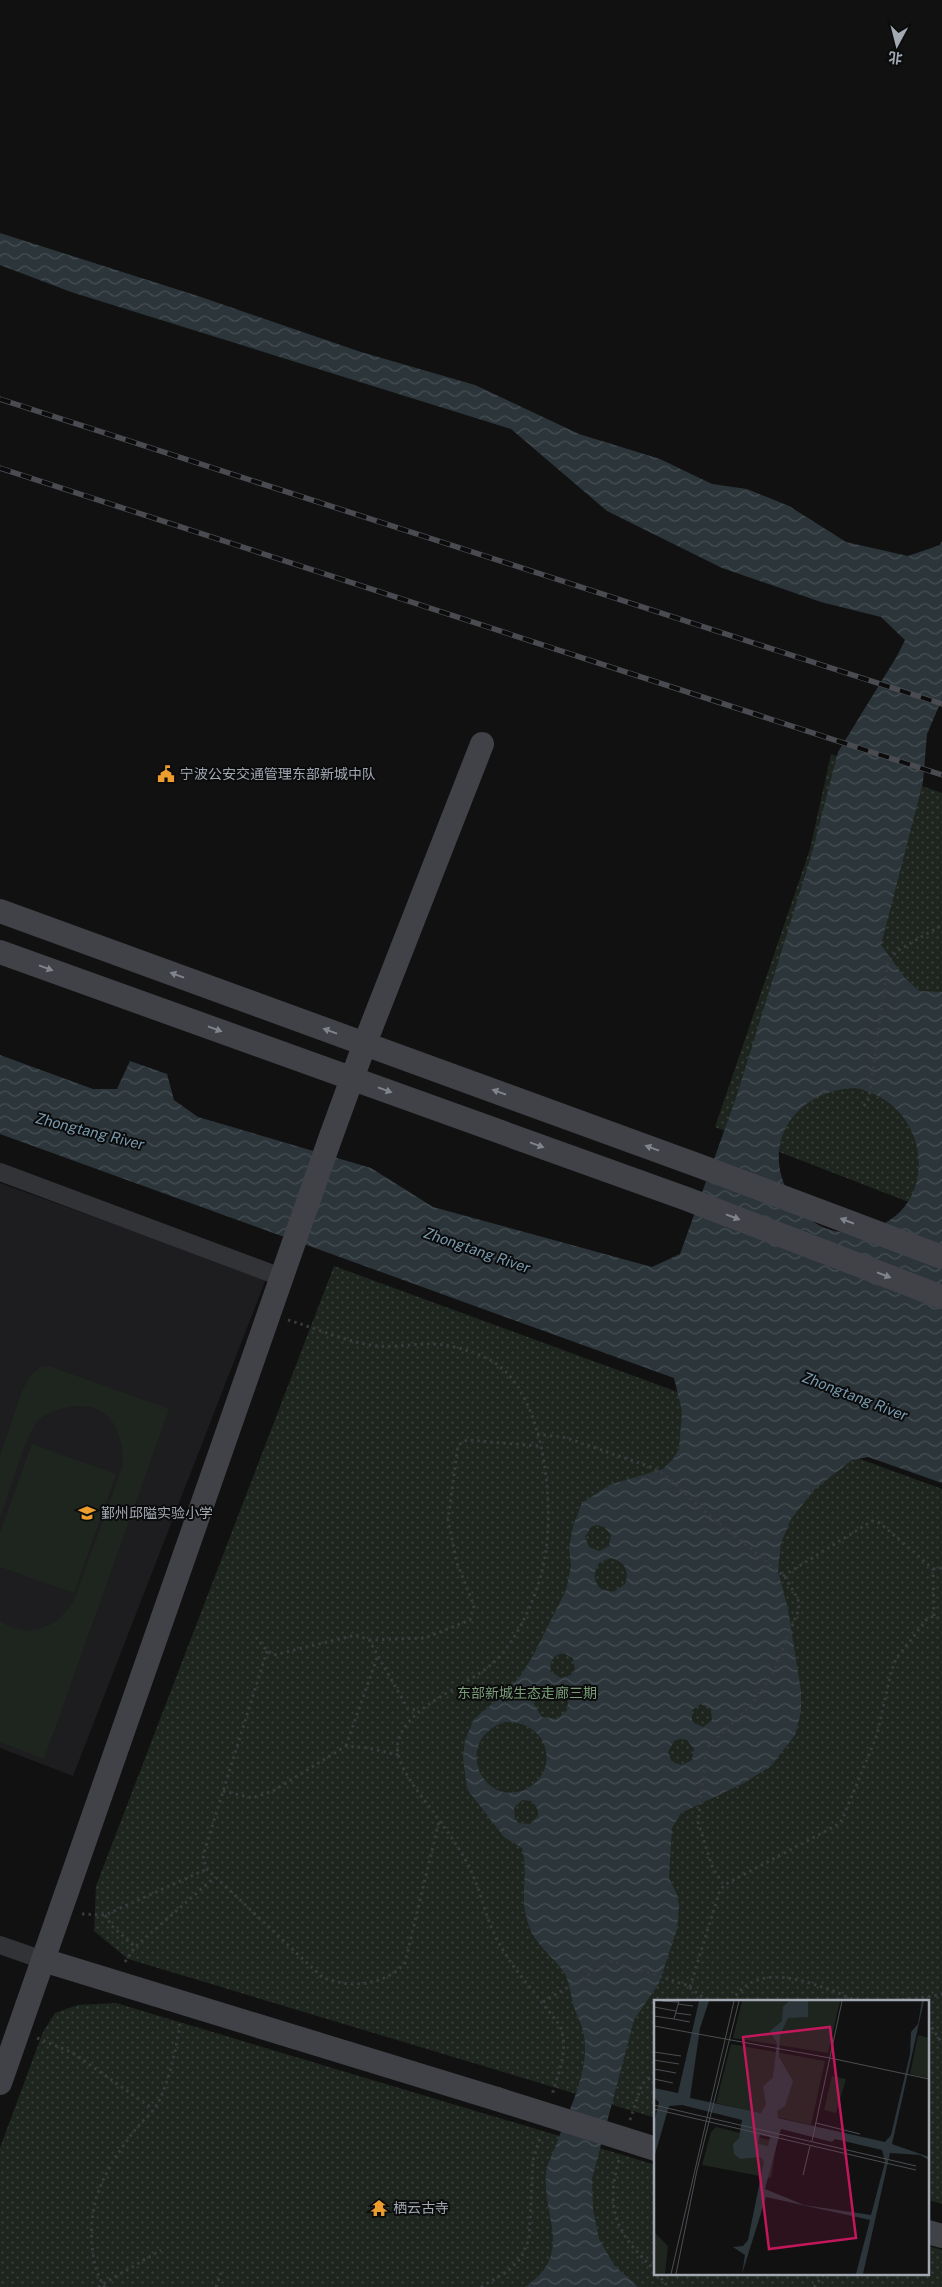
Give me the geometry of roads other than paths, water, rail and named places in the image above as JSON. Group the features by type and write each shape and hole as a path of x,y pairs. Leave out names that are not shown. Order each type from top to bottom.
{"street":[{"path":"0,2083 330,1138 365,1043 482,744"},
{"path":"0,911 697,1164 942,1257"},
{"path":"0,952 687,1199 942,1297"},
{"path":"0,1172 282,1274"},
{"path":"0,1945 43,1960 654,2148"}],"water":[{"name":"Zhongtang River","path":"0,233 201,297 361,352 475,385 579,434 660,459 712,484 747,489 789,506 846,542 908,556 940,545 942,541 942,699 927,734 923,782 881,945 905,978 919,991 942,992 942,1483 868,1457 852,1460 815,1489 791,1519 781,1543 778,1571 788,1609 801,1691 801,1712 795,1735 771,1766 744,1783 681,1813 672,1828 669,1878 677,1895 679,1905 677,1929 659,1983 634,2020 592,2179 593,2209 599,2239 614,2265 638,2287 525,2287 540,2274 549,2261 553,2248 546,2173 581,2077 585,2050 584,2036 565,1974 535,1939 527,1921 522,1848 504,1837 467,1789 463,1757 465,1740 474,1719 504,1694 521,1675 534,1654 566,1590 571,1566 569,1548 573,1526 582,1503 609,1485 663,1469 673,1459 679,1449 682,1411 674,1378 0,1134 0,1055 93,1089 117,1089 130,1061 167,1074 174,1100 198,1117 371,1168 433,1207 652,1267 680,1254 737,1095 812,853 838,752 905,640 881,617 821,602 722,568 607,511 511,429 71,292 0,265","holes":["856,1088 884,1099 904,1118 916,1142 919,1167 913,1192 899,1212 877,1227 845,1232 824,1228 812,1221 801,1211 785,1186 779,1165 780,1145 786,1128 797,1112 813,1100 833,1091","597,1525 604,1527 611,1535 609,1546 599,1551 589,1547 585,1537 591,1527","611,1558 620,1562 625,1568 627,1575 625,1584 613,1592 601,1589 595,1580 599,1563","564,1653 573,1658 575,1670 571,1675 561,1678 551,1672 551,1662 557,1655","549,1684 561,1687 569,1696 567,1710 557,1719 542,1717 534,1704 538,1690","701,1704 711,1709 712,1720 703,1727 692,1722 692,1710","505,1722 514,1722 530,1728 541,1739 545,1746 546,1764 542,1775 537,1781 528,1788 512,1793 498,1790 487,1782 479,1771 477,1757 479,1743 488,1731","680,1739 687,1740 694,1749 692,1760 682,1765 672,1762 668,1752 674,1741","522,1800 532,1801 538,1810 538,1816 530,1824 519,1823 515,1819 514,1808"]}],"railway":[{"path":"0,399 942,704"},
{"path":"0,468 942,775"}],"place":[{"name":"宁波公安交通管理东部新城中队","path":"166,774"},
{"name":"鄞州邱隘实验小学","path":"87,1513"},
{"name":"栖云古寺","path":"379,2208"}],"park label":[{"name":"东部新城生态走廊三期","path":"527,1693"}]}
